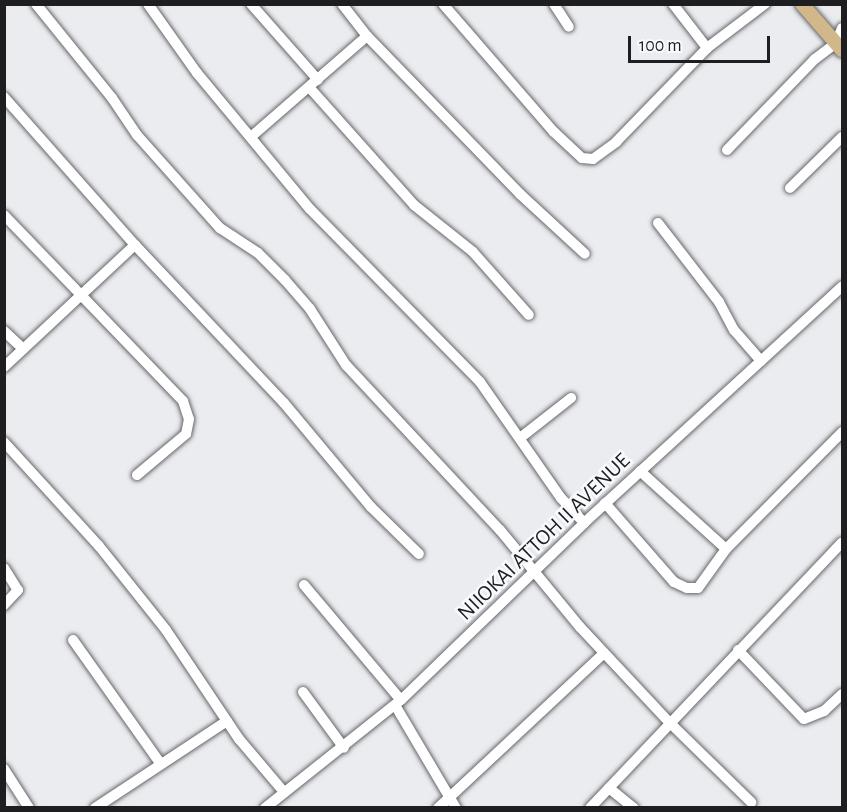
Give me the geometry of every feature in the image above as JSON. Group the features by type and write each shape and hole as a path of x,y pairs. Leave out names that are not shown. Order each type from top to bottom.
{"main road":[{"path":"802,4 839,47"}],"street":[{"path":"36,4 112,98 137,135 220,228 258,254 285,280 346,365 500,530 534,573 604,653 669,722 751,802"},
{"path":"148,4 185,57 310,209 480,382 561,498 584,523"},
{"path":"251,4 318,80"},
{"path":"342,4 367,36 557,231 585,254"},
{"path":"443,4 554,132 582,158 593,159 603,154 707,48 765,4"},
{"path":"554,4 569,27"},
{"path":"673,4 707,48"},
{"path":"727,150 815,59 839,47 843,28"},
{"path":"252,136 367,36"},
{"path":"309,87 414,205 472,252 529,315"},
{"path":"4,97 135,245 284,403 371,507 418,554"},
{"path":"790,188 843,137"},
{"path":"4,215 30,246 80,292 183,401 189,419 186,434 137,475"},
{"path":"658,223 719,302 734,330 761,361"},
{"path":"4,367 80,292 135,245"},
{"name":"NIIOKAI ATTOH II AVENUE","path":"265,807 344,748 398,702 605,503 843,287"},
{"path":"4,331 23,349"},
{"path":"520,438 571,398"},
{"path":"605,503 649,557 687,588 698,588 726,549 843,432"},
{"path":"4,442 99,546 166,630 227,721 284,792"},
{"path":"640,471 726,549"},
{"path":"590,807 843,542"},
{"path":"834,551 843,559"},
{"path":"4,568 18,590 4,605"},
{"path":"304,585 398,702 456,807"},
{"path":"74,640 160,763"},
{"path":"738,650 804,718 824,711 843,694"},
{"path":"438,807 604,653"},
{"path":"303,692 344,748"},
{"path":"94,807 227,721"},
{"path":"4,769 29,807"},
{"path":"609,788 634,807"}]}
